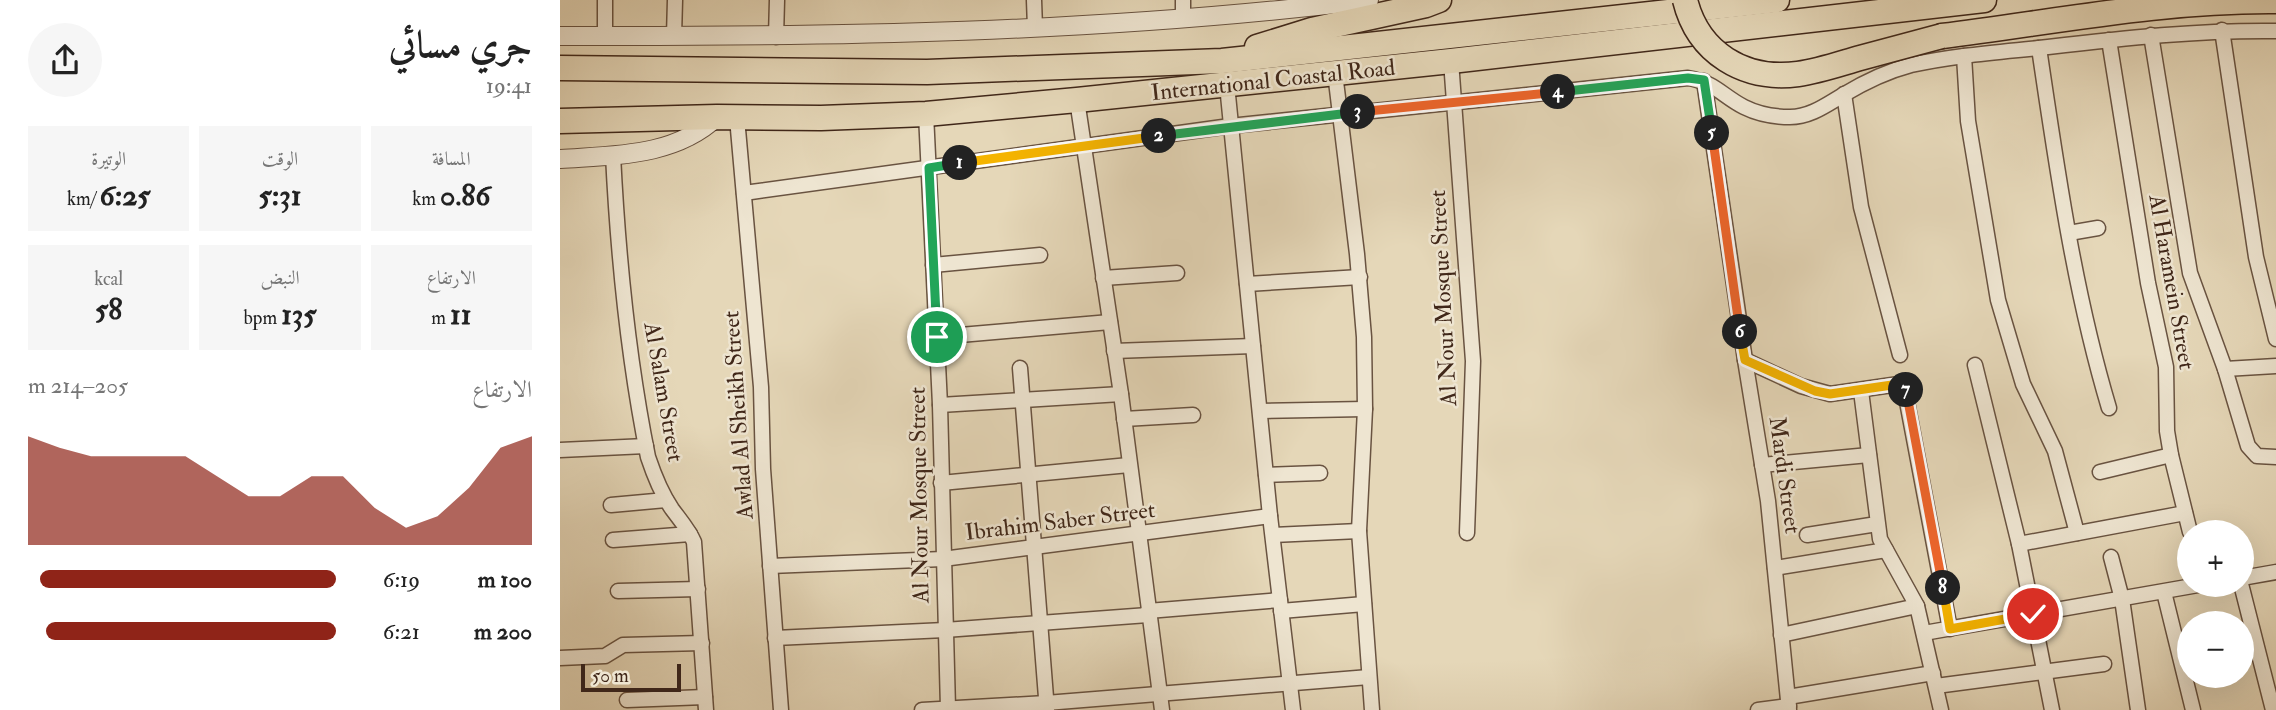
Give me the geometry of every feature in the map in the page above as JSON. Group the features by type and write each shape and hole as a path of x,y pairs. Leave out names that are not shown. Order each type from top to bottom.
{"highway":[{"path":"1224,73 1281,39 1439,0"},
{"path":"1685,0 1693,25 1707,45 1738,67 1761,74 1785,75 1806,73 1942,36 2134,8 2276,1"},
{"name":"International Coastal Road","path":"560,121 926,114 1077,100 1224,73 1777,0"},
{"name":"International Coastal Road","path":"560,68 1335,73 1984,0"}],"street":[{"path":"605,0 605,36"},
{"path":"674,36 675,0"},
{"path":"776,37 777,0"},
{"path":"1034,0 1035,28"},
{"path":"1183,0 1183,19"},
{"path":"560,36 776,37 1035,28 1183,19 1369,0"},
{"path":"744,193 1230,126 1688,78 1704,80 1743,106 1767,116 1793,117 1818,111 1873,79 1909,65 1964,56 2151,35 2222,30 2276,31"},
{"path":"2222,30 2256,257 2276,339"},
{"path":"2151,35 2186,254 2193,282 2225,369 2248,446 2257,456 2276,457"},
{"name":"Al Haramein Street","path":"2109,40 2148,283 2166,368 2167,431 2187,520"},
{"path":"2039,48 2069,233 2091,347 2109,408"},
{"path":"1964,56 1968,121 1998,300 2023,384 2054,452 2077,533"},
{"name":"Al Nour Mosque Street","path":"1451,61 1473,360 1467,533"},
{"path":"1224,73 1293,710"},
{"path":"1335,73 1360,277 1364,337 1365,409 1359,531 1372,710"},
{"name":"Mardi Street","path":"1704,80 1762,465 1789,704"},
{"path":"1844,94 1861,207 1900,355"},
{"path":"1077,100 1121,394 1162,710"},
{"name":"Al Nour Mosque Street","path":"926,114 940,405 948,708"},
{"path":"560,159 613,155 674,145 727,118"},
{"name":"Awlad Al Sheikh Street","path":"727,118 744,193 761,387 781,710"},
{"name":"Al Salam Street","path":"613,155 622,272 646,446 651,467 666,500 690,534 696,552 705,704"},
{"path":"2069,233 2098,228"},
{"path":"933,265 1040,255"},
{"path":"1104,278 1177,273"},
{"path":"1247,284 1360,277"},
{"path":"937,337 1110,322"},
{"path":"1114,351 1253,346"},
{"path":"1745,360 1815,391 1830,394 1902,384 1950,629"},
{"path":"1975,365 2019,544 2052,710"},
{"path":"2225,369 2276,366"},
{"path":"1020,368 1047,706"},
{"path":"1861,391 1877,524 1886,551 1917,606 1941,710"},
{"path":"940,405 1121,394"},
{"path":"1260,411 1365,409"},
{"path":"1124,419 1193,415"},
{"path":"560,450 646,446"},
{"path":"1762,465 1869,455"},
{"path":"2100,472 2171,455"},
{"path":"941,483 1129,465"},
{"path":"1266,475 1320,472"},
{"path":"611,505 666,500"},
{"path":"2019,544 2185,513"},
{"name":"Ibrahim Saber Street","path":"770,566 943,559 1270,516"},
{"path":"1807,534 1877,524"},
{"path":"1273,535 1359,531"},
{"path":"613,540 690,534"},
{"path":"1775,568 1886,551"},
{"path":"2111,557 2122,599 2138,710"},
{"path":"2254,576 2276,572"},
{"path":"618,592 698,589"},
{"path":"1924,633 2177,589"},
{"path":"2164,592 2193,710"},
{"path":"2244,597 2273,710"},
{"path":"775,638 1041,624 1148,613 1281,605 1364,604"},
{"path":"1781,635 1917,606"},
{"path":"560,658 605,656 622,645 702,643"},
{"path":"1758,710 1935,679 2045,672 2104,664"},
{"path":"922,710 1047,706 1160,693 1369,677"},
{"path":"627,700 705,704"}],"route":[{"path":"937,337 929,168 1340,113 1688,78 1704,80 1745,360 1801,386 1830,394 1902,384 1950,629 2033,614"}]}
